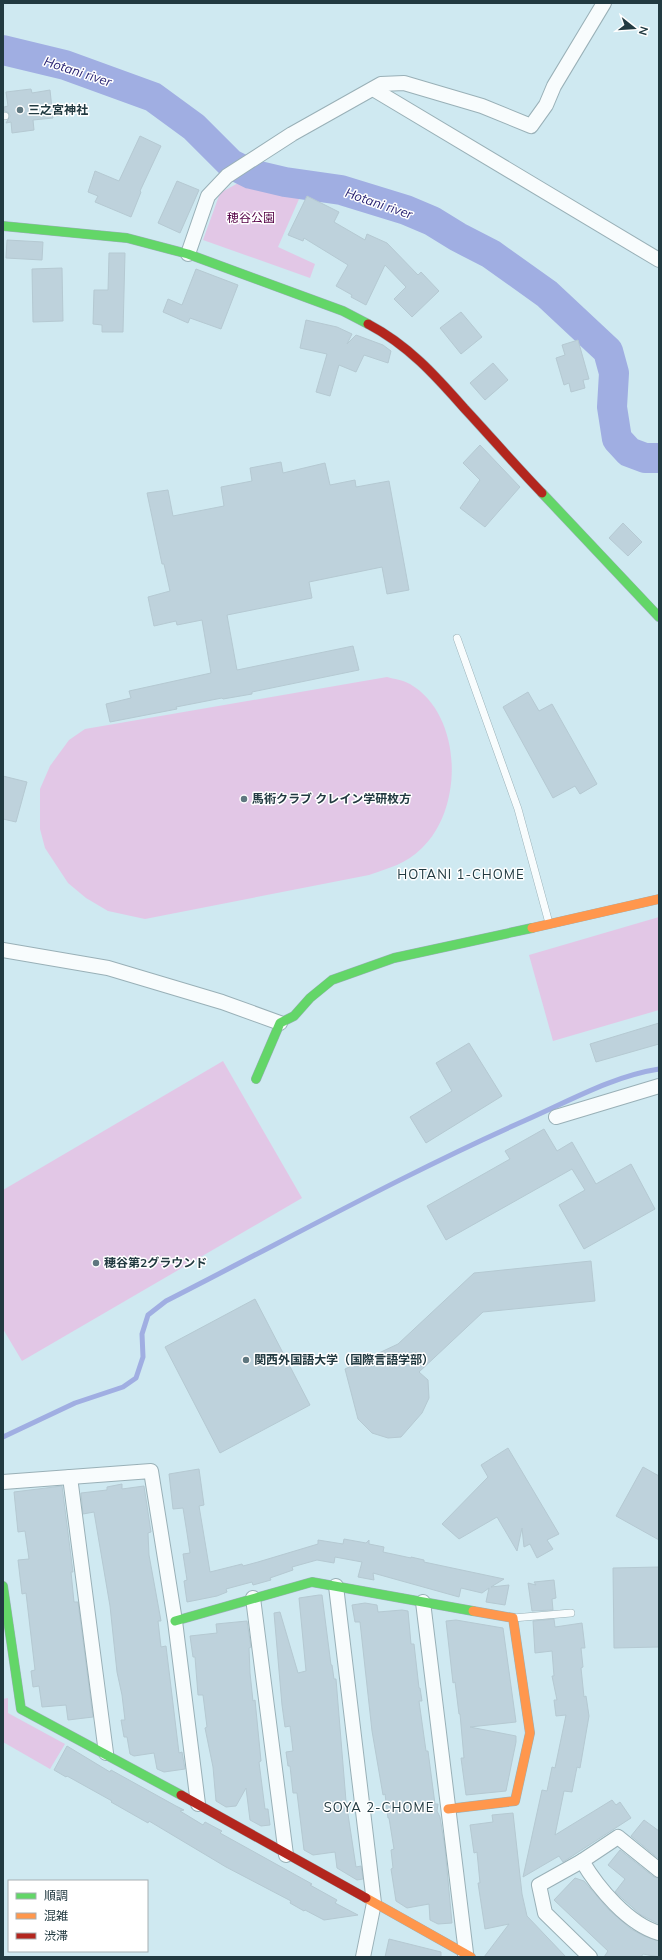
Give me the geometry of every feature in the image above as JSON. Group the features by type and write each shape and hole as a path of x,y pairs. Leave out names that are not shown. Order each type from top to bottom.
{"street":[{"path":"188,254 208,196 227,176 292,134 382,84 404,82 482,106 531,126 546,105 554,86 604,3"},
{"path":"373,89 659,259"},
{"path":"3,226 127,238 188,254 343,311 389,335 409,350 432,372 566,519 659,617"},
{"path":"256,1079 280,1023 294,1016 310,998 332,980 394,958 461,945 549,923 659,899"},
{"path":"3,950 108,968 222,1002 280,1023"},
{"path":"556,1117 659,1086"},
{"path":"3,1482 151,1471 175,1621 198,1804"},
{"path":"70,1477 106,1753"},
{"path":"175,1621 312,1582 514,1618 530,1733 514,1801 448,1809"},
{"path":"3,1586 21,1708 198,1804 286,1855 468,1956"},
{"path":"336,1586 374,1903 363,1957"},
{"path":"253,1598 286,1855"},
{"path":"423,1602 448,1809 468,1956"},
{"path":"590,1957 546,1912 539,1885 582,1861 618,1837 659,1870"},
{"path":"582,1861 590,1874 628,1917 646,1930 659,1933"}],"lane":[{"path":"457,638 518,809 549,923"},
{"path":"514,1618 571,1613"}],"green space":[{"name":"穂谷公園","path":"262,170 303,190 278,247 315,264 310,278 203,240 220,193"},
{"name":"馬術クラブ クレイン学研枚方","path":"387,677 410,684 427,698 440,717 448,739 452,763 451,787 445,810 436,831 422,848 403,862 369,875 145,919 108,911 86,898 68,883 45,848 40,829 40,789 50,766 69,740 85,729"},
{"path":"659,917 659,1010 553,1041 529,955"},
{"name":"穂谷第2グラウンド","path":"223,1061 302,1198 22,1361 3,1329 3,1190"},
{"path":"8,1698 8,1713 65,1744 50,1769 3,1742 3,1699"}],"building":[{"path":"31,89 32,93 50,90 53,118 33,120 34,130 12,133 11,122 6,123 10,116 8,112 4,111 4,107 8,106 6,92"},
{"path":"140,136 161,146 140,191 141,192 131,217 95,202 98,196 88,192 95,171 119,181"},
{"path":"177,181 199,190 180,233 158,223"},
{"path":"307,196 339,212 334,222 365,240 367,234 387,243 418,275 421,272 439,291 412,317 394,299 406,287 385,265 366,305 351,297 352,295 336,286 348,265 304,238 303,241 288,235"},
{"path":"7,240 43,242 42,260 6,258"},
{"path":"109,253 125,253 123,332 102,332 102,325 93,324 94,290 108,290"},
{"path":"62,268 63,321 33,322 32,269"},
{"path":"196,269 238,285 221,329 190,318 188,323 163,312 168,299 182,305"},
{"path":"461,312 482,337 461,354 440,328"},
{"path":"306,320 337,327 352,334 347,344 356,335 383,345 391,351 388,363 364,355 356,372 339,365 330,396 316,392 327,354 300,348"},
{"path":"578,340 589,379 583,380 585,388 571,392 569,383 564,385 556,358 565,355 562,345"},
{"path":"493,363 508,380 485,400 470,383"},
{"path":"480,445 520,487 485,527 460,508 480,480 463,463"},
{"path":"281,462 283,473 325,463 330,485 355,480 356,487 389,481 409,590 387,594 382,567 309,582 312,598 227,615 237,670 353,646 359,670 252,692 252,694 176,707 177,709 110,722 106,704 131,698 129,691 211,673 202,620 177,625 176,621 154,626 148,597 170,591 164,564 162,564 147,493 168,490 173,516 224,506 221,487 252,481 250,468"},
{"path":"623,523 642,542 628,556 609,538"},
{"path":"528,692 539,711 552,704 597,784 580,794 575,786 553,798 503,707"},
{"path":"3,776 27,782 16,822 3,819"},
{"path":"659,1023 659,1044 596,1062 590,1044"},
{"path":"469,1043 502,1096 426,1143 410,1117 452,1091 436,1063"},
{"path":"544,1129 557,1151 572,1142 596,1184 631,1164 655,1209 584,1249 559,1205 585,1190 572,1169 446,1240 427,1206 510,1159 505,1151"},
{"path":"591,1261 595,1301 483,1312 419,1372 428,1380 429,1398 422,1413 401,1437 388,1438 372,1433 358,1419 345,1369 398,1344 474,1273"},
{"path":"255,1299 310,1405 220,1453 165,1347"},
{"path":"508,1448 559,1534 547,1540 553,1549 537,1558 530,1544 524,1547 522,1528 517,1551 497,1517 459,1539 442,1524 488,1477 481,1465"},
{"path":"643,1467 659,1476 659,1540 616,1516"},
{"path":"199,1469 204,1505 199,1506 210,1572 242,1564 243,1566 258,1562 318,1544 318,1540 343,1544 344,1539 366,1543 369,1540 369,1544 384,1547 383,1552 411,1557 424,1560 424,1562 504,1579 491,1587 509,1585 505,1605 486,1602 489,1588 482,1593 461,1588 459,1597 373,1573 374,1580 358,1577 362,1562 335,1557 334,1563 317,1560 292,1567 293,1570 270,1578 271,1580 253,1585 252,1582 226,1589 227,1592 217,1596 187,1602 184,1581 187,1580 183,1554 190,1553 183,1508 173,1509 169,1474"},
{"path":"122,1484 122,1489 144,1486 151,1532 148,1533 149,1555 161,1621 158,1621 161,1647 166,1646 179,1753 182,1752 185,1769 164,1772 157,1769 154,1753 134,1756 130,1754 127,1737 124,1737 121,1720 125,1720 122,1695 117,1672 110,1606 94,1512 83,1514 81,1493 107,1490 107,1487"},
{"path":"62,1486 73,1572 71,1572 74,1602 78,1602 93,1717 68,1720 66,1705 42,1707 39,1686 33,1687 31,1671 35,1670 26,1593 22,1594 18,1560 29,1559 25,1531 18,1532 14,1492"},
{"path":"659,1567 659,1647 614,1648 613,1568"},
{"path":"554,1580 556,1598 552,1599 553,1610 532,1611 528,1583 536,1585 534,1582"},
{"path":"322,1595 331,1665 334,1679 336,1679 346,1801 356,1867 361,1866 363,1879 357,1880 337,1868 335,1852 313,1855 304,1850 297,1793 293,1793 290,1766 288,1766 286,1752 293,1751 290,1726 285,1727 274,1613 280,1612 298,1673 306,1671 299,1598"},
{"path":"365,1603 377,1605 378,1612 408,1611 411,1644 414,1644 422,1701 419,1701 426,1751 428,1751 435,1804 438,1804 437,1811 440,1817 445,1848 452,1923 438,1924 430,1920 429,1904 407,1908 396,1901 391,1869 393,1868 391,1850 394,1849 385,1794 383,1795 372,1731 360,1622 355,1622 352,1605"},
{"path":"554,1619 555,1627 582,1623 585,1648 581,1648 583,1667 581,1668 584,1697 586,1696 589,1716 580,1768 577,1767 572,1792 564,1791 555,1835 612,1800 616,1805 620,1802 631,1818 563,1862 559,1856 523,1877 542,1790 547,1791 552,1767 555,1768 566,1715 556,1716 554,1700 557,1700 552,1676 554,1676 552,1651 535,1653 533,1621"},
{"path":"456,1620 503,1628 516,1722 470,1727 516,1736 506,1791 466,1795 461,1758 464,1758 460,1714 455,1682 453,1683 446,1621"},
{"path":"247,1621 251,1647 249,1648 250,1673 253,1701 255,1700 261,1761 259,1762 265,1809 268,1809 270,1825 261,1826 250,1820 246,1788 236,1806 226,1807 216,1801 213,1767 205,1728 207,1727 203,1695 198,1695 195,1657 193,1657 190,1636 217,1633 216,1624"},
{"path":"67,1746 110,1772 111,1770 184,1810 180,1811 203,1825 205,1822 222,1831 220,1833 312,1884 310,1885 337,1900 335,1903 358,1915 324,1920 305,1910 304,1911 290,1903 291,1901 226,1867 149,1821 148,1823 111,1802 112,1801 67,1776 66,1777 54,1770"},
{"path":"513,1813 522,1894 527,1916 566,1957 484,1957 509,1924 485,1929 478,1883 480,1883 477,1852 474,1853 470,1825 493,1822 492,1815"},
{"path":"644,1820 659,1831 659,1859 631,1836"},
{"path":"620,1850 654,1877 659,1878 659,1924 641,1915 615,1892 625,1879 608,1865"},
{"path":"575,1878 584,1881 609,1910 631,1929 644,1936 659,1941 659,1957 643,1954 641,1957 604,1957 608,1951 554,1900"},
{"path":"389,1939 441,1952 441,1957 385,1957"}],"waterway":[{"name":"Hotani river","path":"3,50 65,65 153,97 194,127 231,164 251,174 285,182 341,190 406,210 432,221 458,237 491,254 547,294 608,351 614,373 612,407 617,439 629,452 645,458 659,458"},
{"path":"3,1437 75,1403 123,1387 136,1378 143,1357 142,1334 148,1315 166,1301 435,1162 608,1083 642,1072 659,1069"}],"traffic: fast":[{"path":"3,226 127,238 188,254 343,311 368,324"},
{"path":"542,493 659,617"},
{"path":"256,1079 280,1023 294,1016 310,998 332,980 394,958 532,928"},
{"path":"175,1621 312,1582 473,1611"},
{"path":"3,1586 21,1709 181,1795"}],"traffic: slow":[{"path":"532,928 659,899"},
{"path":"448,1809 515,1801 530,1733 513,1618 473,1611"},
{"path":"366,1898 471,1957"}],"traffic: jam":[{"path":"368,324 396,341 431,372 542,493"},
{"path":"181,1795 366,1898"}],"place":[{"name":"三之宮神社","path":"20,110"},
{"name":"馬術クラブ クレイン学研枚方","path":"244,799"},
{"name":"穂谷第2グラウンド","path":"96,1263"},
{"name":"関西外国語大学（国際言語学部）","path":"246,1360"}],"district":[{"name":"HOTANI 1-CHOME","path":"461,874"},
{"name":"SOYA 2-CHOME","path":"379,1807"}]}
